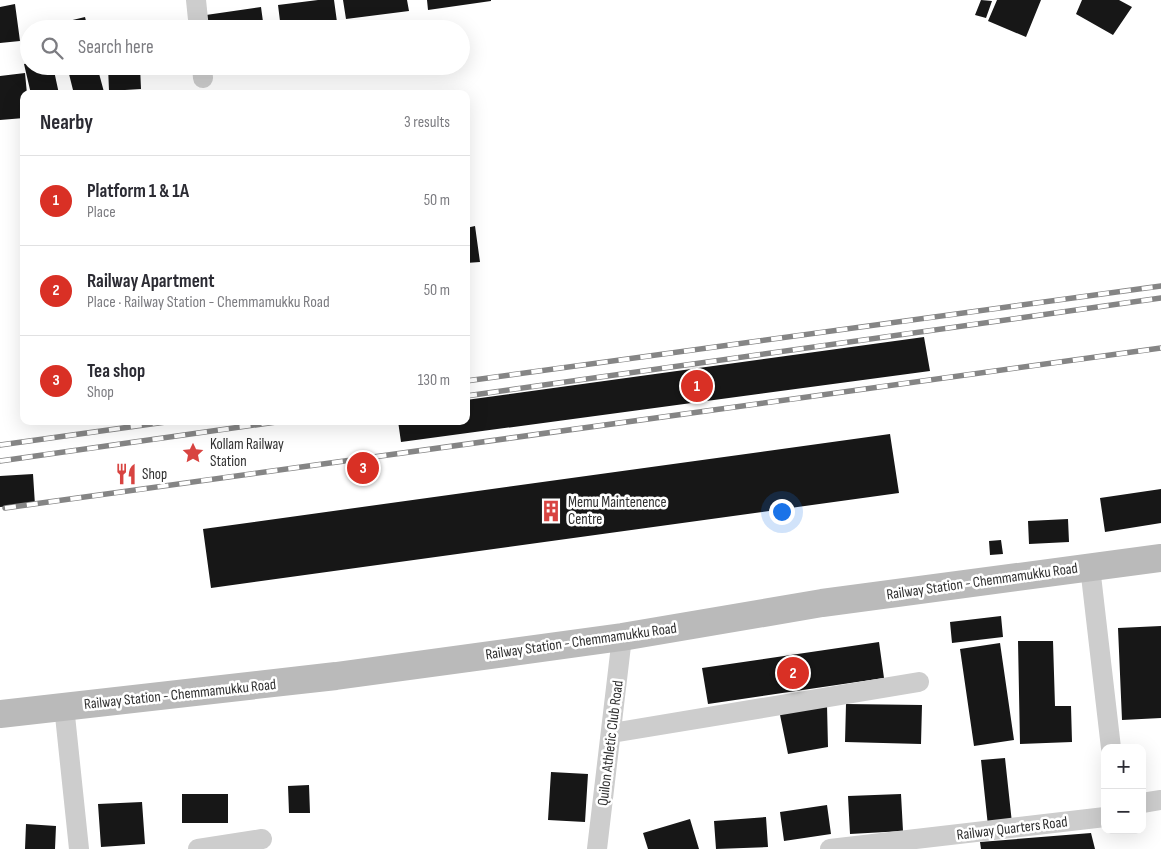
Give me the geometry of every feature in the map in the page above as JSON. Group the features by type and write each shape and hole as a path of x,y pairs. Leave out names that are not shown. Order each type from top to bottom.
{"main road":[{"name":"Railway Station - Chemmamukku Road","path":"0,714 336,676 622,636 822,603 1161,558"}],"street":[{"path":"196,0 198,20"},
{"path":"1090,567 1110,744"},
{"name":"Quilon Athletic Club Road","path":"597,849 622,636"},
{"path":"612,733 919,682"},
{"path":"64,706 79,849"},
{"path":"1146,802 1161,800"},
{"name":"Railway Quarters Road","path":"830,849 1101,817"},
{"path":"198,849 262,839"}],"building":[{"path":"334,0 337,20 280,20 278,5"},
{"path":"343,0 407,0 409,11 346,19"},
{"path":"427,0 491,0 491,1 428,10"},
{"path":"981,0 992,1 986,18 975,15"},
{"path":"997,0 1041,0 1026,37 988,21"},
{"path":"1082,0 1119,0 1132,7 1113,35 1076,14"},
{"path":"15,4 20,41 0,43 0,7"},
{"path":"261,7 263,20 207,20 206,15"},
{"path":"85,17 86,20 73,20"},
{"path":"20,74 25,75 27,90 20,90 20,118 0,120 0,76"},
{"path":"27,75 55,75 58,90 30,90"},
{"path":"69,75 99,75 103,90 73,90"},
{"path":"108,75 140,75 141,89 109,90"},
{"path":"475,226 480,262 470,263 470,227"},
{"path":"924,337 930,371 401,442 399,425 470,425 470,399"},
{"name":"Memu Maintenence Centre","path":"890,434 899,493 211,588 203,529"},
{"path":"33,474 35,505 0,507 0,476"},
{"path":"1161,489 1161,523 1105,532 1100,498"},
{"path":"1068,519 1069,542 1029,544 1028,521"},
{"path":"1001,540 1003,554 990,555 989,541"},
{"path":"1001,616 1003,637 952,643 950,622"},
{"path":"1161,626 1161,718 1122,720 1118,628"},
{"path":"1018,641 1053,641 1055,706 1071,706 1072,742 1020,744"},
{"path":"879,642 884,678 708,704 702,668"},
{"path":"1000,643 1014,740 974,746 960,649"},
{"path":"846,704 922,705 921,744 845,742"},
{"path":"827,705 828,747 788,754 779,710"},
{"path":"1005,758 1012,823 988,826 981,760"},
{"path":"551,772 588,774 585,822 548,820"},
{"path":"309,785 310,813 289,813 288,786"},
{"path":"182,794 228,794 228,823 182,823"},
{"path":"901,794 903,831 850,834 848,796"},
{"path":"142,802 145,844 101,847 98,804"},
{"path":"827,805 831,834 784,841 780,812"},
{"path":"766,817 768,847 716,849 714,821"},
{"path":"690,819 699,849 648,849 643,833"},
{"path":"26,824 56,826 55,849 25,849"},
{"path":"1091,833 1095,849 981,849 980,842"}],"railway":[{"path":"470,380 1161,286"},
{"path":"470,395 1161,298"},
{"path":"5,508 1161,348"},
{"path":"0,445 144,425"},
{"path":"0,461 255,425"}],"place":[{"name":"Platform 1 & 1A","path":"697,386"},
{"name":"Kollam Railway Station","path":"193,453"},
{"name":"Tea shop","path":"363,468"},
{"name":"Shop","path":"126,474"},
{"name":"Memu Maintenence Centre","path":"551,511"},
{"name":"Railway Apartment","path":"793,673"}]}
